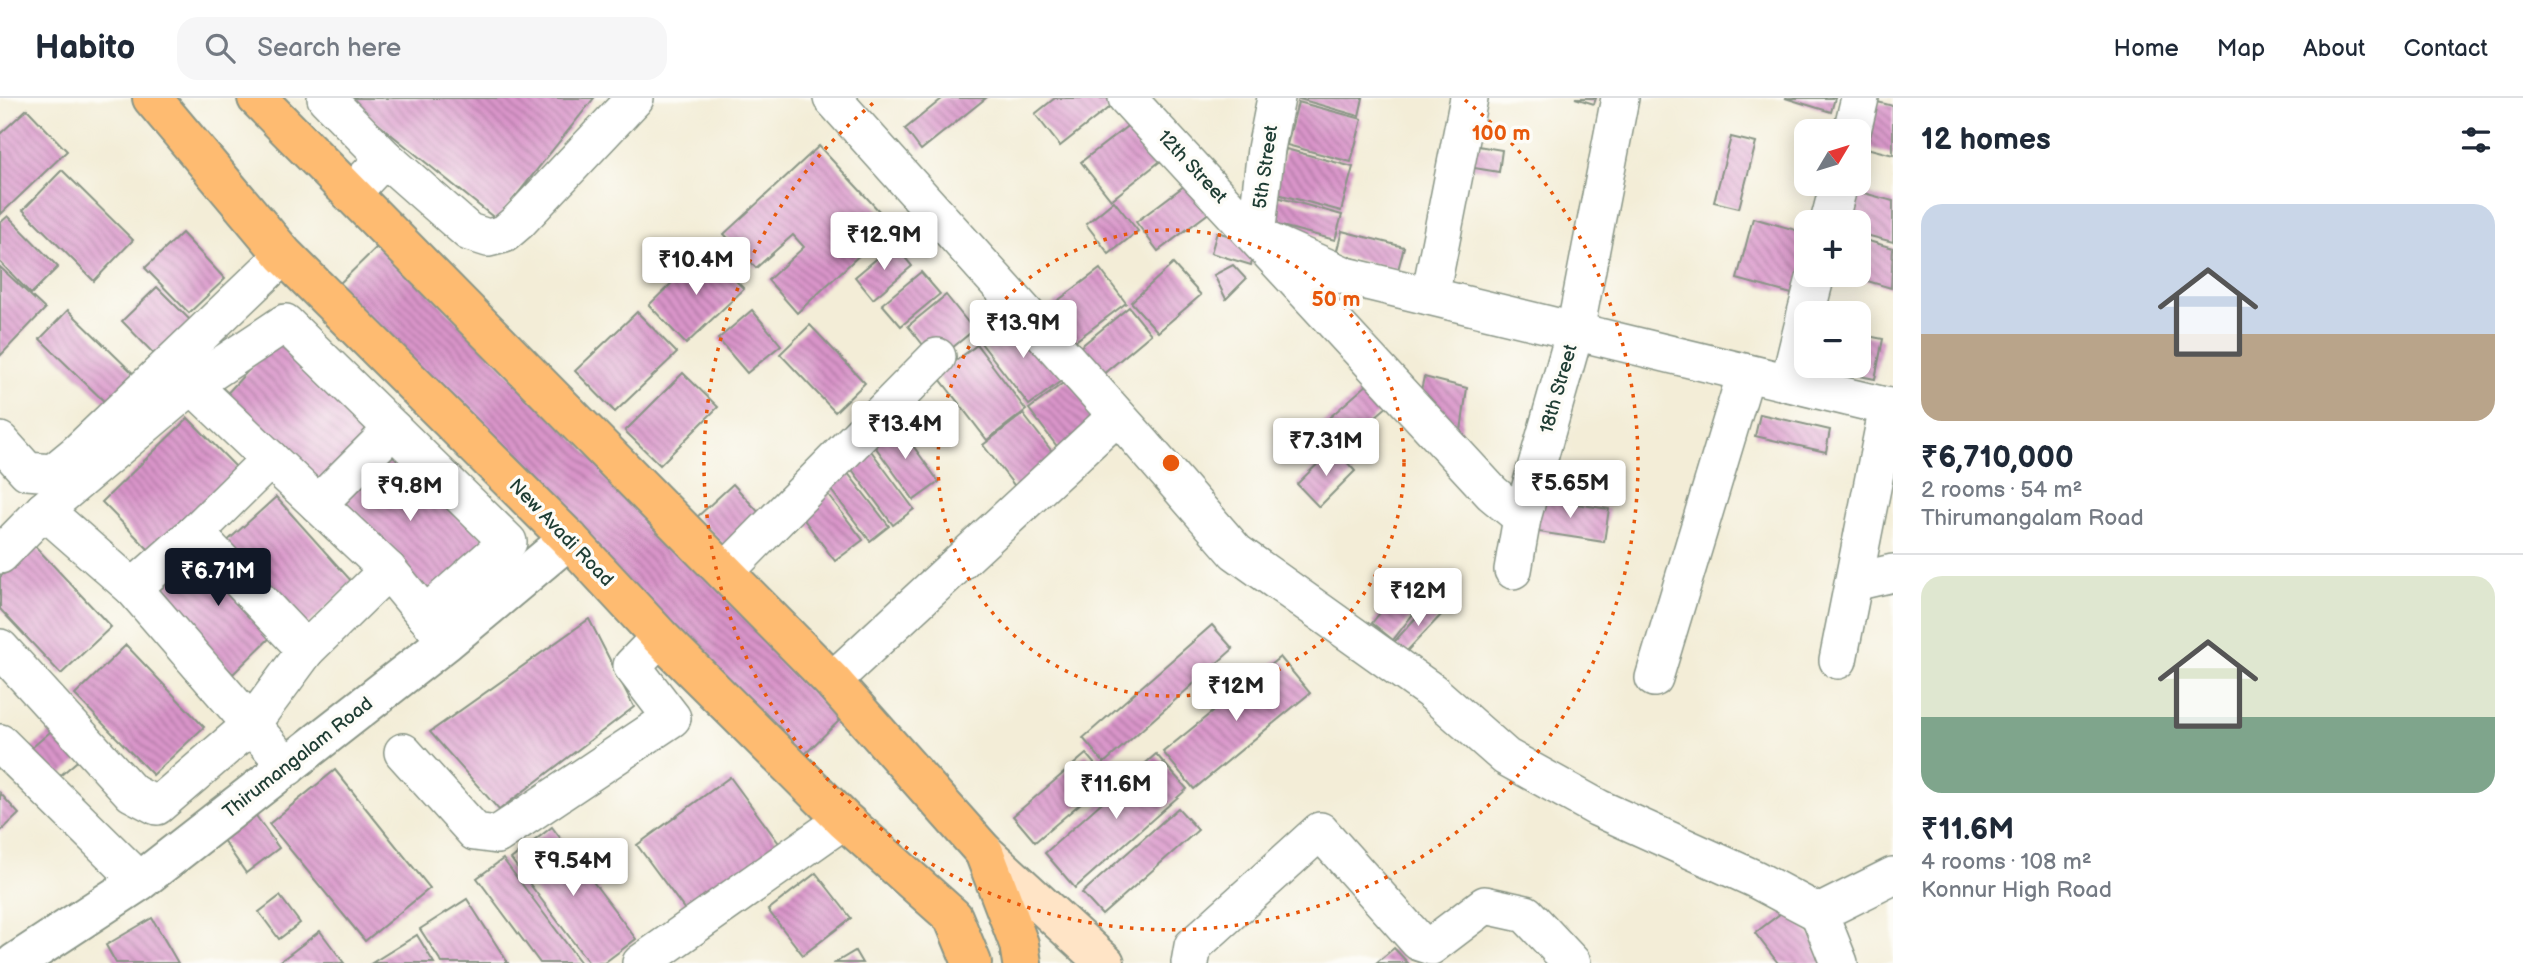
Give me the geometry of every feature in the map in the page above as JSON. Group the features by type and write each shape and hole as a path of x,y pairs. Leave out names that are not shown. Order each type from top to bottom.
{"main road":[{"name":"New Avadi Road","path":"152,98 284,255 569,539 660,638 844,820 953,917 972,963"},
{"path":"257,98 832,681 984,852 1105,963"},
{"path":"984,852 1019,944 1022,963"},
{"path":"949,914 999,890"}],"street":[{"path":"327,98 385,158 468,232 488,238 504,234 518,222 635,98"},
{"path":"832,98 1236,552 1431,691 1506,757 1598,808 1755,879 1819,913 1839,963"},
{"name":"12th Street","path":"1127,98 1492,493 1522,518"},
{"name":"5th Street","path":"1256,236 1266,149 1276,98"},
{"path":"1430,296 1469,98"},
{"name":"18th Street","path":"1513,570 1522,518 1575,331 1620,98"},
{"path":"1855,119 1860,98"},
{"path":"351,194 385,158"},
{"path":"1256,236 1346,276 1890,407 1838,660"},
{"path":"0,441 27,471 53,473 284,255"},
{"path":"0,555 44,510 192,386 285,323 508,542 436,628 388,570 192,386"},
{"path":"726,572 937,357"},
{"path":"1788,383 1794,360"},
{"path":"1654,678 1746,373"},
{"path":"832,681 1117,416"},
{"path":"317,504 393,429"},
{"path":"133,588 195,533 270,459"},
{"path":"44,510 133,588 288,767"},
{"path":"195,533 306,650"},
{"name":"Thirumangalam Road","path":"15,963 141,881 288,767 436,628 569,539"},
{"path":"0,648 132,793 157,806 250,726 306,650 388,570"},
{"path":"1854,582 1893,573"},
{"path":"403,752 475,832 496,835 672,718 632,666 660,638"},
{"path":"0,743 141,881"},
{"path":"657,958 844,820"},
{"path":"1190,963 1194,946 1320,831 1419,942 1431,946 1485,905 1526,914 1572,963"},
{"path":"1819,913 1893,876"}],"building":[{"path":"346,98 594,98 497,220"},
{"path":"943,98 986,98 921,150 905,129"},
{"path":"1055,98 1107,98 1112,105 1060,146 1035,114"},
{"path":"1296,98 1363,98 1359,116"},
{"path":"1575,98 1596,98 1594,104"},
{"path":"1785,98 1835,98 1831,112"},
{"path":"1870,100 1893,106 1893,155 1871,149 1871,119 1865,119"},
{"path":"1298,102 1362,119 1351,162 1287,145"},
{"path":"27,109 67,151 0,215 0,134"},
{"path":"1134,121 1163,159 1111,200 1081,162"},
{"path":"1731,137 1756,143 1739,208 1714,202"},
{"path":"1472,145 1502,150 1499,172 1468,167"},
{"path":"819,146 892,225 797,313 768,280 804,247 793,235 756,268 724,234"},
{"path":"1286,149 1353,167 1341,211 1274,193"},
{"path":"62,170 133,240 94,281 23,210"},
{"path":"1192,180 1214,209 1158,251 1136,222"},
{"path":"1871,195 1893,201 1893,242 1871,236 1871,210 1844,210 1847,196"},
{"path":"1277,197 1342,215 1335,240 1270,223"},
{"path":"1114,201 1138,231 1109,254 1086,224"},
{"path":"8,216 58,267 31,294 0,262 0,223"},
{"path":"1753,218 1794,230 1794,287 1801,287 1799,296 1737,279"},
{"path":"1342,231 1404,247 1398,270 1336,254"},
{"path":"1217,232 1257,244 1251,265 1211,253"},
{"path":"182,233 225,279 189,313 145,268"},
{"path":"1871,242 1893,248 1891,288 1871,282"},
{"path":"381,243 846,714 799,760 333,290"},
{"path":"894,244 912,266 873,299 855,277"},
{"path":"706,250 744,289 686,344 649,305"},
{"path":"1173,264 1201,295 1158,332 1131,302"},
{"path":"1233,265 1246,279 1226,299 1214,275"},
{"path":"0,267 45,309 0,356"},
{"path":"1100,269 1126,303 1074,342 1048,308"},
{"path":"921,272 940,294 901,326 882,304"},
{"path":"157,287 192,322 157,357 122,321"},
{"path":"946,295 974,330 936,361 908,326"},
{"path":"1129,307 1151,334 1102,375 1079,348"},
{"path":"68,310 142,382 114,411 40,339"},
{"path":"752,310 781,345 747,373 718,339"},
{"path":"637,312 677,353 615,412 575,371"},
{"path":"1017,316 1065,378 1029,405 981,343"},
{"path":"810,325 865,383 835,412 780,354"},
{"path":"1871,337 1883,339 1875,379 1870,378"},
{"path":"277,339 373,428 320,487 223,398"},
{"path":"977,345 1026,410 987,440 937,375"},
{"path":"683,373 718,407 660,465 625,431"},
{"path":"1071,377 1105,420 1062,453 1029,409"},
{"path":"1376,377 1395,400 1342,445 1323,423"},
{"path":"1424,377 1467,388 1460,438 1419,399"},
{"path":"1023,414 1061,463 1021,494 983,445"},
{"path":"1760,414 1830,430 1826,452 1755,436"},
{"path":"188,418 238,469 152,553 102,502"},
{"path":"896,422 939,482 914,500 871,441"},
{"path":"863,440 914,509 893,525 842,456"},
{"path":"386,448 486,540 433,597 334,506"},
{"path":"1334,448 1355,471 1319,507 1297,484"},
{"path":"840,463 889,526 870,541 821,477"},
{"path":"733,484 761,515 726,548 697,517"},
{"path":"820,484 863,540 835,561 793,505"},
{"path":"276,497 353,583 301,630 224,544"},
{"path":"1537,498 1609,509 1604,542 1532,531"},
{"path":"203,543 283,625 233,674 153,591"},
{"path":"34,545 111,627 61,674 0,609 0,577"},
{"path":"1399,589 1420,605 1393,640 1372,623"},
{"path":"1429,603 1442,614 1405,653 1394,642"},
{"path":"589,619 634,707 499,810 430,732"},
{"path":"1212,625 1233,649 1104,763 1083,738"},
{"path":"126,645 204,727 153,775 75,695"},
{"path":"1280,657 1310,693 1194,789 1163,752"},
{"path":"63,721 89,751 54,781 28,751"},
{"path":"1086,754 1108,780 1035,842 1013,816"},
{"path":"1156,754 1187,789 1075,888 1045,853"},
{"path":"335,770 430,888 365,941 269,824"},
{"path":"730,777 781,846 688,914 637,845"},
{"path":"0,793 19,814 0,832"},
{"path":"1178,808 1198,830 1102,915 1082,893"},
{"path":"254,813 279,848 246,873 221,837"},
{"path":"552,827 636,939 604,963 589,963 511,859"},
{"path":"503,859 581,963 540,963 477,878"},
{"path":"816,873 851,918 803,955 768,910"},
{"path":"280,896 300,923 279,939 259,912"},
{"path":"467,899 508,963 442,963 420,929"},
{"path":"1789,907 1829,960 1825,963 1778,963 1755,933"},
{"path":"152,918 178,963 116,963 106,945"},
{"path":"320,931 344,963 278,963"},
{"path":"417,935 434,963 372,963"},
{"path":"1394,948 1408,963 1376,963"},
{"path":"855,951 862,963 835,963"}]}
